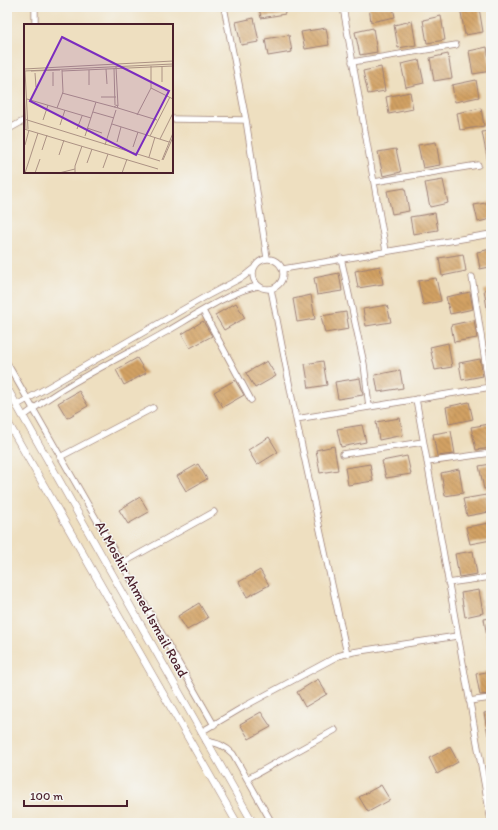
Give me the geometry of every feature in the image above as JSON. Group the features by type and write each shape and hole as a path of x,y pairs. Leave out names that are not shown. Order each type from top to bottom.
{"street":[{"path":"35,7 35,24"},
{"path":"224,7 246,120 267,258"},
{"path":"342,7 386,251"},
{"path":"352,62 456,45"},
{"path":"173,119 246,120"},
{"path":"7,130 24,121"},
{"path":"374,182 478,165"},
{"path":"283,269 341,258 491,234"},
{"path":"17,405 203,298 243,277 261,260 267,258 274,259 279,263 283,269 282,282 271,289 265,289 254,281 253,268"},
{"path":"341,258 364,364 369,407"},
{"path":"296,419 490,387 472,277"},
{"path":"24,416 34,408 203,311 248,287 259,286"},
{"path":"271,289 296,419 347,654"},
{"path":"203,311 252,400"},
{"path":"7,363 34,408 60,458 214,724"},
{"name":"Al Moshir Ahmed Ismail Road","path":"7,388 253,823"},
{"path":"416,399 491,821"},
{"path":"60,458 153,408"},
{"name":"Al Moshir Ahmed Ismail Road","path":"7,421 237,823"},
{"path":"343,454 423,442"},
{"path":"427,462 491,452"},
{"path":"121,564 214,512"},
{"path":"448,583 491,577"},
{"path":"201,732 325,662 347,654 458,636"},
{"path":"469,701 491,698"},
{"path":"247,779 335,730"},
{"path":"206,741 216,742 226,747 233,754 272,823"}],"building":[{"path":"259,7 284,7 285,14 261,18"},
{"path":"369,7 393,7 395,17 371,22"},
{"path":"460,7 468,7 468,10 479,8 483,32 465,35"},
{"path":"441,16 445,40 427,43 423,20"},
{"path":"254,18 259,42 241,45 236,22"},
{"path":"412,21 416,45 398,48 394,25"},
{"path":"326,28 329,45 305,49 301,32"},
{"path":"373,28 377,52 360,55 355,32"},
{"path":"289,35 292,52 268,56 265,39"},
{"path":"487,47 491,71 473,74 469,51"},
{"path":"448,54 452,78 434,81 430,58"},
{"path":"419,60 424,83 406,87 401,64"},
{"path":"381,67 385,91 368,94 363,71"},
{"path":"476,80 479,97 455,102 452,85"},
{"path":"410,92 413,109 389,114 386,97"},
{"path":"481,108 484,126 460,130 457,113"},
{"path":"490,131 491,162 488,162 482,132"},
{"path":"436,142 440,165 423,168 418,145"},
{"path":"396,149 401,172 383,176 378,152"},
{"path":"443,180 448,203 430,207 425,183"},
{"path":"405,188 409,211 392,214 387,191"},
{"path":"491,202 491,219 478,222 474,205"},
{"path":"435,213 438,230 413,234 410,217"},
{"path":"491,249 490,267 480,269 477,252"},
{"path":"463,254 466,271 442,276 439,258"},
{"path":"380,266 383,284 358,288 355,271"},
{"path":"339,273 342,291 317,295 314,278"},
{"path":"436,278 441,301 423,305 418,281"},
{"path":"491,289 491,314 488,314 484,290"},
{"path":"470,292 473,309 450,314 446,297"},
{"path":"311,295 315,319 297,322 293,299"},
{"path":"236,303 245,318 224,330 215,315"},
{"path":"387,305 391,322 366,326 363,309"},
{"path":"346,312 349,329 325,333 321,316"},
{"path":"474,320 477,338 454,342 451,325"},
{"path":"203,321 212,336 190,348 182,334"},
{"path":"448,343 452,367 435,370 430,347"},
{"path":"137,358 146,373 124,385 116,370"},
{"path":"480,359 483,376 462,380 459,363"},
{"path":"267,361 276,376 255,388 246,373"},
{"path":"323,361 327,385 309,388 305,364"},
{"path":"400,370 403,388 378,392 375,375"},
{"path":"360,378 363,395 338,399 335,382"},
{"path":"235,380 244,395 223,407 214,392"},
{"path":"79,391 88,406 67,418 58,403"},
{"path":"469,402 473,419 449,424 446,407"},
{"path":"400,418 403,435 379,440 376,422"},
{"path":"490,424 491,448 476,450 471,427"},
{"path":"362,425 366,442 341,447 337,429"},
{"path":"451,431 455,454 437,456 433,434"},
{"path":"269,437 278,452 257,465 248,450"},
{"path":"334,446 338,470 320,473 316,450"},
{"path":"407,456 411,474 386,478 382,461"},
{"path":"198,464 207,479 186,491 177,476"},
{"path":"370,464 373,481 348,485 345,468"},
{"path":"491,464 491,488 484,489 479,466"},
{"path":"459,469 463,493 445,496 441,473"},
{"path":"486,495 489,512 467,516 463,499"},
{"path":"140,497 149,512 128,524 119,510"},
{"path":"490,523 491,540 470,544 466,527"},
{"path":"473,551 477,574 459,577 455,554"},
{"path":"260,570 269,585 247,597 239,582"},
{"path":"479,590 483,613 465,617 461,593"},
{"path":"199,603 208,618 187,630 178,616"},
{"path":"491,618 491,642 488,643 484,619"},
{"path":"491,671 491,694 480,695 476,674"},
{"path":"318,679 327,694 305,707 297,692"},
{"path":"261,712 271,727 249,739 240,724"},
{"path":"491,712 491,735 488,735 484,713"},
{"path":"450,747 458,762 437,774 429,758"},
{"path":"381,785 390,800 368,812 359,797"}]}
